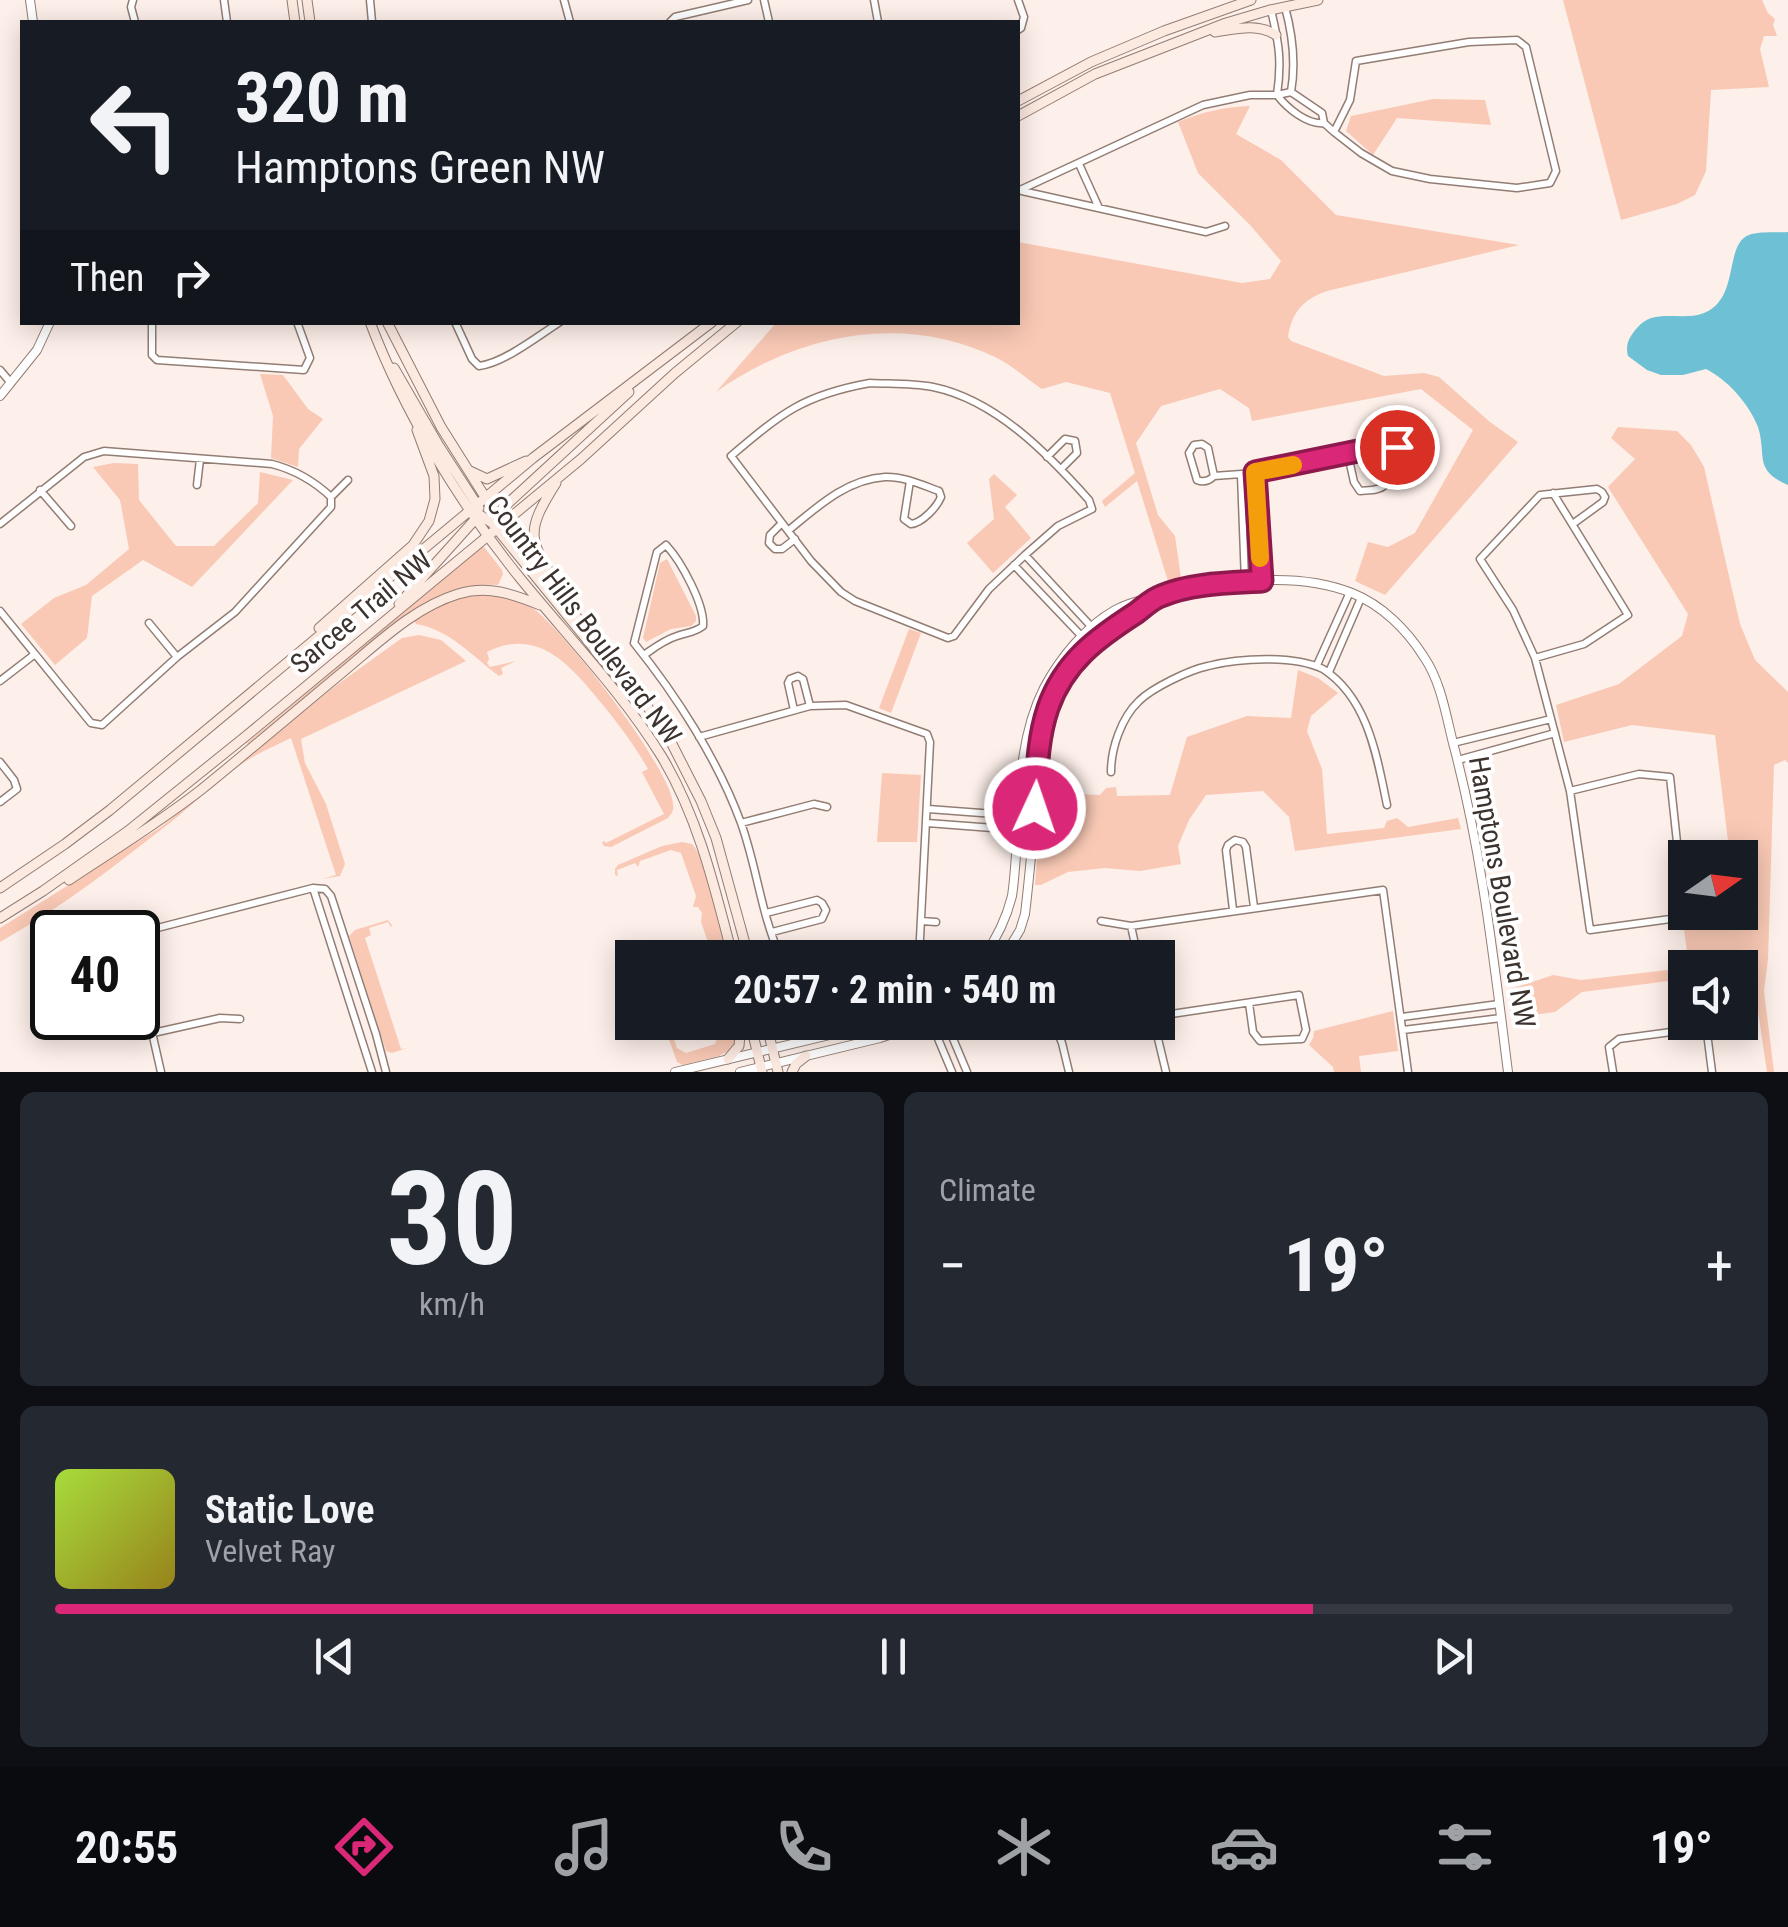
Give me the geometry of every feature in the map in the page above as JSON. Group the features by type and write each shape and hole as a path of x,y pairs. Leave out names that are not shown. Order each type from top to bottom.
{"main road":[{"path":"1020,100 1091,62 1251,0"},
{"path":"1020,115 1096,74 1269,5 1318,0"},
{"path":"1202,34 1247,27 1265,28 1276,35"},
{"name":"Country Hills Boulevard NW","path":"371,325 441,464 575,614 672,744 711,824 744,940"},
{"name":"Country Hills Boulevard NW","path":"388,325 432,412 467,470 479,510 495,524 543,606 632,712 678,786 703,848 728,940"},
{"name":"Sarcee Trail NW","path":"0,888 110,810 479,510 533,458 708,325"},
{"name":"Sarcee Trail NW","path":"0,918 128,830 388,618 495,524 620,426 674,373 733,325"},
{"path":"382,351 479,510 388,618"},
{"path":"640,378 495,524 620,682 641,699"},
{"path":"290,660 297,648 413,545 429,521 435,499 434,476 412,412"},
{"path":"467,470 487,479 533,458"},
{"path":"560,476 539,512 534,544 575,614"},
{"path":"43,891 66,882 166,816 418,613 448,598 484,589 543,606"},
{"path":"728,1059 740,1040"},
{"path":"754,1040 762,1069"},
{"path":"770,1040 777,1068"},
{"path":"792,1072 806,1056"}],"street":[{"path":"672,20 748,0"},
{"path":"1018,0 1024,17 1020,29"},
{"path":"1284,3 1294,48 1290,92"},
{"path":"1269,5 1280,51 1277,95 1285,106 1315,124 1324,123"},
{"path":"1020,190 1203,105 1290,92 1322,113 1324,123 1334,132 1361,153 1392,171 1517,188 1550,183 1556,171 1526,47 1517,40 1470,42 1356,61 1350,100 1334,132"},
{"path":"1079,164 1100,209"},
{"path":"1020,190 1206,232 1226,226"},
{"path":"1,392 37,350 49,325"},
{"path":"152,325 152,355 158,360 304,370 310,358 298,325"},
{"path":"456,325 478,366 487,365 555,325"},
{"path":"0,370 11,383"},
{"path":"870,384 907,384 936,388 988,410 1061,469 1089,500 1092,509 1058,526 1025,555 989,589 960,632 948,638 855,602 826,579 731,456 782,414 806,400 870,384"},
{"path":"1047,457 1065,440 1075,442 1077,452 1061,469"},
{"path":"1214,476 1208,448 1194,445 1189,453 1195,479 1206,482 1214,476 1240,475 1392,444 1399,454 1386,484 1360,491 1348,455"},
{"path":"0,524 84,457 104,451 282,467 314,482 331,497 332,507 235,612 102,724 91,723 0,611"},
{"path":"197,485 200,459"},
{"path":"1255,472 1262,581"},
{"path":"1240,475 1245,582"},
{"path":"788,530 842,490 887,477 910,481 939,491 942,497 938,504 917,524 904,520 910,481"},
{"path":"331,497 348,480"},
{"path":"1570,791 1640,774 1670,777 1684,917 1590,930 1570,791 1536,658 1513,610 1480,559 1540,495 1597,488 1605,497 1603,502 1574,523"},
{"path":"40,490 71,526"},
{"path":"1536,658 1584,644 1628,615 1552,492"},
{"path":"782,523 770,535 769,543 782,549 796,539"},
{"path":"644,655 663,642 703,626 704,614 666,545 657,552 634,643 699,737 740,823 775,940"},
{"path":"1025,555 1100,636"},
{"path":"1014,565 1090,645"},
{"name":"Hamptons Boulevard NW","path":"995,940 1007,917 1014,879 1026,738 1046,684 1092,626 1132,601 1182,590 1262,581 1320,584 1350,592 1394,619 1426,659 1442,697 1474,830 1508,1072"},
{"path":"1317,665 1350,592"},
{"name":"Hamptons Boulevard NW","path":"1014,940 1025,914 1042,727 1056,689 1074,662 1100,636 1160,596"},
{"path":"1330,672 1362,598"},
{"path":"149,623 177,658"},
{"path":"0,680 35,654"},
{"path":"1111,772 1117,734 1138,702 1206,666 1282,660 1317,665 1330,672 1352,698 1366,722 1388,805"},
{"path":"794,710 788,683 798,676 803,679 810,706"},
{"path":"699,737 810,706 846,705 927,734 928,810 920,940"},
{"path":"1453,743 1552,719"},
{"path":"1458,760 1555,733"},
{"path":"0,762 16,789 0,802"},
{"path":"740,823 814,804 827,808"},
{"path":"928,810 1035,817"},
{"path":"927,823 1033,831"},
{"path":"1233,910 1226,850 1235,840 1246,847 1254,907"},
{"path":"313,888 372,1072"},
{"path":"160,927 313,888 325,889 331,896 386,1072"},
{"path":"1101,921 1131,926 1384,890 1408,1072"},
{"path":"766,913 817,900 826,910 822,919 772,932"},
{"path":"921,920 936,922"},
{"path":"1131,926 1134,940"},
{"path":"1175,1016 1249,1003 1299,996 1306,1030 1302,1038 1260,1041 1253,1032 1249,1003"},
{"path":"1402,1016 1499,1004"},
{"path":"160,1031 220,1018 240,1019"},
{"path":"1403,1030 1501,1018"},
{"path":"1612,1072 1610,1047 1619,1040 1701,1028 1707,1033 1712,1072"},
{"path":"154,1040 161,1072"},
{"path":"675,1072 806,1040"},
{"path":"740,1072 777,1068 806,1056 872,1040"},
{"path":"938,1040 952,1072"},
{"path":"953,1040 966,1072"},
{"path":"1061,1040 1068,1072"},
{"path":"1160,1040 1166,1072"}],"shaded area":[{"path":"1563,0 1762,0 1775,19 1777,36 1764,36 1760,49 1769,87 1711,90 1706,171 1695,195 1621,220"},
{"path":"1433,99 1485,100 1491,125 1397,118 1373,155 1346,131 1351,116"},
{"path":"1250,106 1236,134 1281,160 1336,215 1519,245 1327,291 1306,302 1293,320 1288,337 1291,341 1384,376 1424,373 1439,377 1518,442 1385,595 1355,581 1368,542 1388,547 1415,533 1473,430 1421,389 1252,421 1249,408 1220,389 1161,406 1136,443 1158,515 1175,536 1181,578 1168,581 1137,481 1105,507 1102,501 1135,473 1110,393 1066,382 1042,389 1003,361 962,344 889,333 816,344 781,356 716,392 774,325 1020,325 1020,242 1242,283 1270,279 1281,261 1198,173 1178,122"},
{"path":"260,374 283,375 308,409 323,419 299,449 298,467 271,458 273,416"},
{"path":"1618,427 1677,431 1691,445 1704,467 1740,624 1755,660 1788,692 1788,763 1785,760 1774,765 1764,991 1774,1072 1767,1072 1758,1011 1758,950 1687,950 1684,930 1758,930 1758,840 1728,840 1715,735 1632,725 1564,742 1556,705 1619,684 1682,636 1688,614 1608,487 1635,459 1611,438"},
{"path":"138,464 139,500 176,546 214,546 258,503 260,472 293,480 192,587 143,560 92,596 87,638 55,665 21,624 54,598 86,585 129,549 120,500 93,467"},
{"path":"994,474 1017,495 1005,507 1031,538 993,573 967,543 994,519 989,479"},
{"path":"481,547 502,570 498,585 459,589 403,618 248,746 247,743"},
{"path":"667,559 696,621 646,642 643,638 660,563"},
{"path":"478,593 505,596 530,606 589,668 635,731 668,786 673,810 668,818 611,847 604,846 602,842 664,814 642,772 648,769 592,691 567,665 539,647 506,645 487,652 490,667 516,661 501,668 503,674 499,676 450,638 414,620 453,599"},
{"path":"909,629 921,633 891,713 879,708"},
{"path":"419,635 441,640 466,661 301,739 305,763 326,804 345,864 340,876 322,879 336,875 291,738 233,770 109,870 52,910 30,910 30,924 0,942 0,928 161,827 334,687 402,638"},
{"path":"1298,670 1318,678 1338,693 1311,716 1307,731 1322,769 1327,834 1384,828 1387,821 1397,818 1408,827 1458,818 1461,829 1295,851 1289,817 1263,791 1206,795 1178,846 1181,864 1140,871 1105,868 1068,872 1035,885 1042,796 1100,795 1106,788 1116,787 1117,796 1170,795 1187,737 1247,716 1291,718"},
{"path":"882,773 921,775 917,842 877,842"},
{"path":"682,842 692,844 698,853 724,940 707,940 702,913 693,907 696,896 681,853 671,850 640,861 638,867 635,863 617,870 618,876 615,875 618,865"},
{"path":"388,920 391,927 388,922 369,928 371,935 365,938 401,1049 407,1048 392,1053 386,1051 349,936 355,930"},
{"path":"1668,970 1668,981 1582,992 1555,1012 1511,1018 1508,990 1553,975 1581,980"},
{"path":"1393,1011 1398,1051 1359,1056 1361,1072 1334,1072 1309,1045 1314,1031"},
{"path":"669,1040 674,1040 677,1048 686,1053 715,1044 716,1040 738,1040 719,1056 683,1065 677,1062"}],"water":[{"path":"1788,232 1788,485 1766,468 1754,418 1722,379 1706,369 1661,375 1628,356 1627,348 1632,335 1651,318 1695,315 1715,306 1723,296 1741,240 1753,234"}],"slow traffic":[{"path":"1260,558 1255,472 1293,465"}],"route":[{"path":"1035,808 1042,727 1049,706 1074,662 1090,645 1160,596 1212,585 1262,581 1255,472 1392,444 1397,447"}]}
